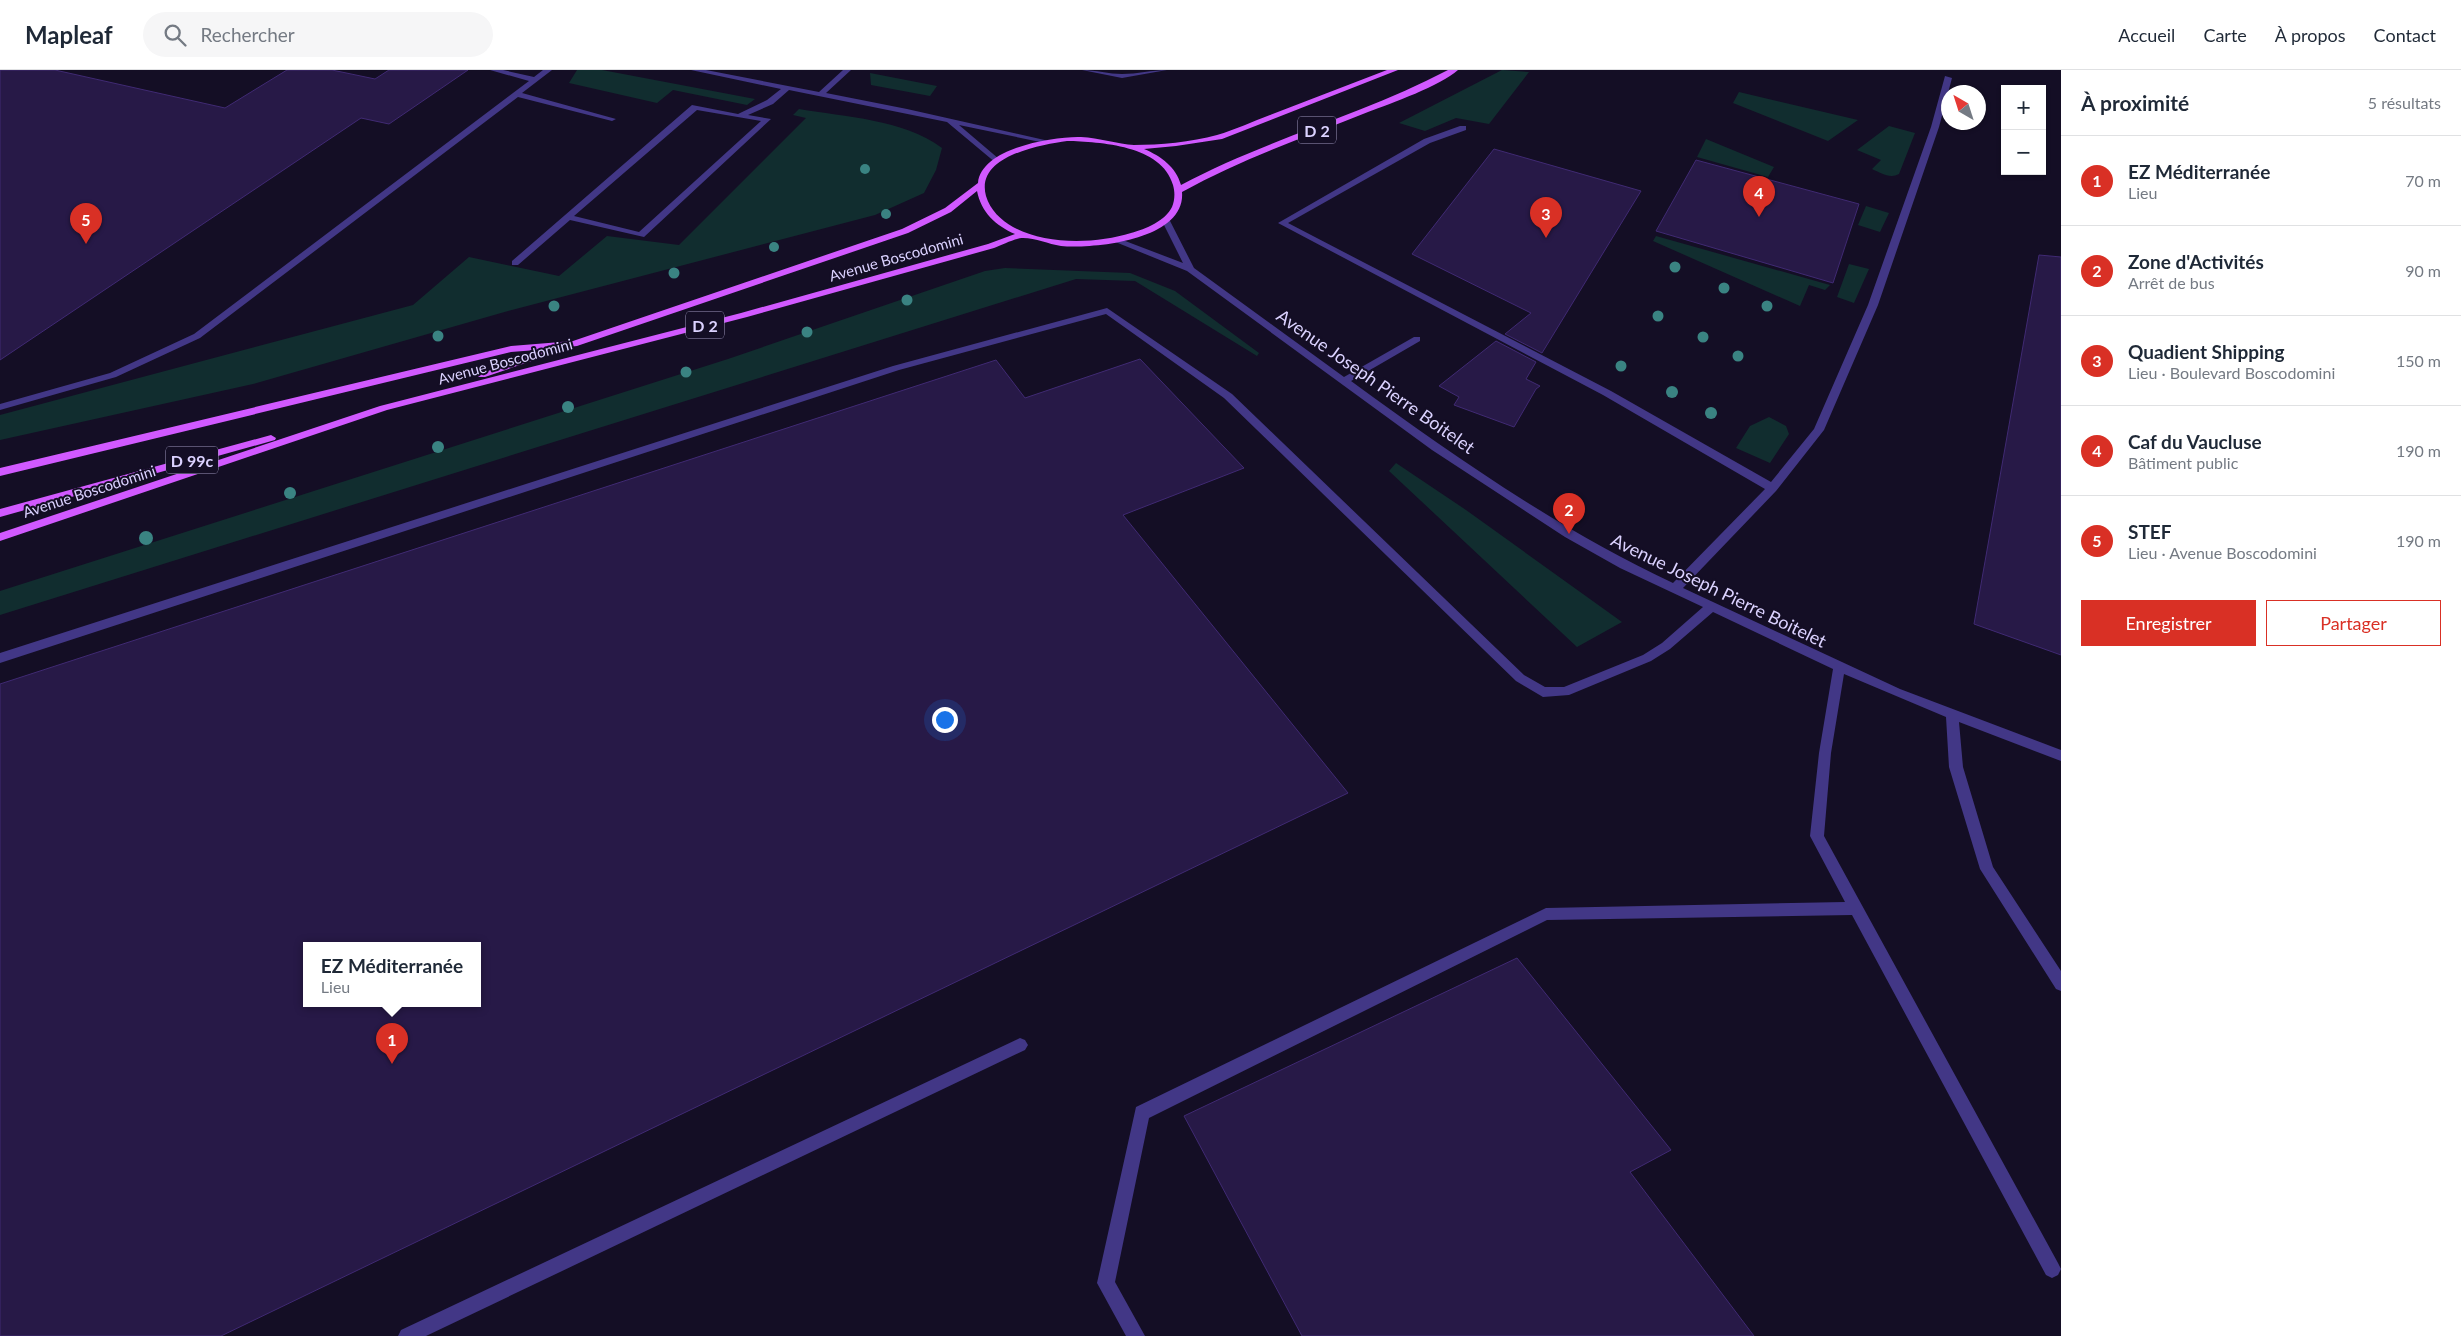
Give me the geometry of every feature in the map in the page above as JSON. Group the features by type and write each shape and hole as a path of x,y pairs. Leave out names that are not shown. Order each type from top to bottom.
{"main road":[{"name":"D 2","path":"1132,147 1176,144 1219,137 1394,70"},
{"name":"D 2","path":"1179,190 1200,177 1275,145 1373,109 1454,70"},
{"path":"980,185 983,203 998,220 1024,234 1053,242 1078,244 1117,240 1144,232 1166,219 1177,205 1179,190 1172,173 1155,158 1132,147 1089,139 1045,141 1018,149 996,161"},
{"name":"Avenue Boscodomini","path":"0,472 511,349 574,344 905,231 948,210 980,185 986,172 996,161"},
{"name":"Avenue Boscodomini","path":"0,537 384,408 744,315 991,246 1024,234"},
{"name":"D 99c","path":"0,513 384,408 574,344"}],"street":[{"path":"494,70 535,80"},
{"path":"0,407 113,375 197,336 548,70"},
{"path":"695,70 1045,141"},
{"path":"820,95 847,70"},
{"path":"1086,70 1122,76 1163,70"},
{"path":"1674,590 1772,488 1819,430 1873,305 1935,127 1948,78"},
{"path":"739,116 770,102 786,89"},
{"path":"516,94 612,119"},
{"path":"515,263 568,217 695,107 739,116 767,119 640,235 568,217"},
{"path":"950,121 996,161"},
{"path":"1463,128 1427,140 1282,223 1608,392 1772,488"},
{"name":"Avenue Joseph Pierre Boitelet","path":"1166,219 1190,269"},
{"name":"Avenue Joseph Pierre Boitelet","path":"1117,240 1190,269 1436,448 1569,534 1710,608 1839,667 1952,714 2061,756"},
{"path":"0,658 896,368 1107,311 1228,396 1520,678 1542,692 1565,692 1647,658 1666,646 1710,608"},
{"path":"1344,381 1417,338"},
{"path":"1839,667 1825,753 1817,836 2052,1269"},
{"path":"1952,714 1956,768 1987,869 2061,984"},
{"path":"1136,1336 1106,1283 1142,1113 1546,914 1857,908"},
{"path":"407,1336 1020,1046"}],"green space":[{"path":"577,70 602,70 755,99 747,105 673,90 657,103 569,83"},
{"path":"1502,70 1529,72 1489,124 1456,118 1425,131 1399,123"},
{"path":"870,73 937,86 930,96 871,85"},
{"path":"1739,92 1858,120 1828,141 1733,103"},
{"path":"799,109 892,125 927,138 942,148 936,170 924,193 875,215 508,311 253,384 0,440 0,415 413,305 469,257 559,276 607,236 679,245 806,118 793,115"},
{"path":"1889,126 1915,133 1899,174 1892,176 1872,169 1881,160 1857,150"},
{"path":"1706,139 1774,167 1768,177 1697,157"},
{"path":"1866,206 1889,213 1880,232 1858,225"},
{"path":"1656,236 1830,285 1825,290 1809,285 1800,306 1653,241"},
{"path":"1849,264 1869,269 1854,303 1837,297"},
{"path":"1005,268 1130,273 1175,291 1259,353 1257,356 1135,281 1076,279 0,615 0,591 728,359 985,271"},
{"path":"1769,417 1786,426 1789,434 1770,463 1736,448 1750,426"},
{"path":"1396,463 1466,510 1622,622 1577,647 1389,471"}],"building":[{"path":"0,70 55,70 225,108 287,70 332,70 375,79 389,70 468,70 389,124 361,118 0,360"},
{"path":"1494,149 1641,191 1542,353 1505,334 1531,313 1412,254"},
{"path":"1696,160 1859,204 1833,283 1656,231"},
{"path":"2039,255 2061,257 2061,655 1974,624"},
{"path":"1496,341 1536,362 1526,379 1540,386 1536,389 1514,427 1454,405 1459,397 1439,386"},
{"path":"1140,359 1244,468 1123,515 1348,793 221,1336 0,1336 0,684 996,360 1025,398"},
{"path":"1517,958 1671,1150 1630,1172 1754,1336 1302,1336 1184,1116"}],"place":[{"name":"Caf du Vaucluse","path":"1759,217"},
{"name":"Quadient Shipping","path":"1546,238"},
{"name":"STEF","path":"86,244"},
{"name":"Zone d'Activités","path":"1569,534"},
{"name":"EZ Méditerranée","path":"392,1064"}]}
